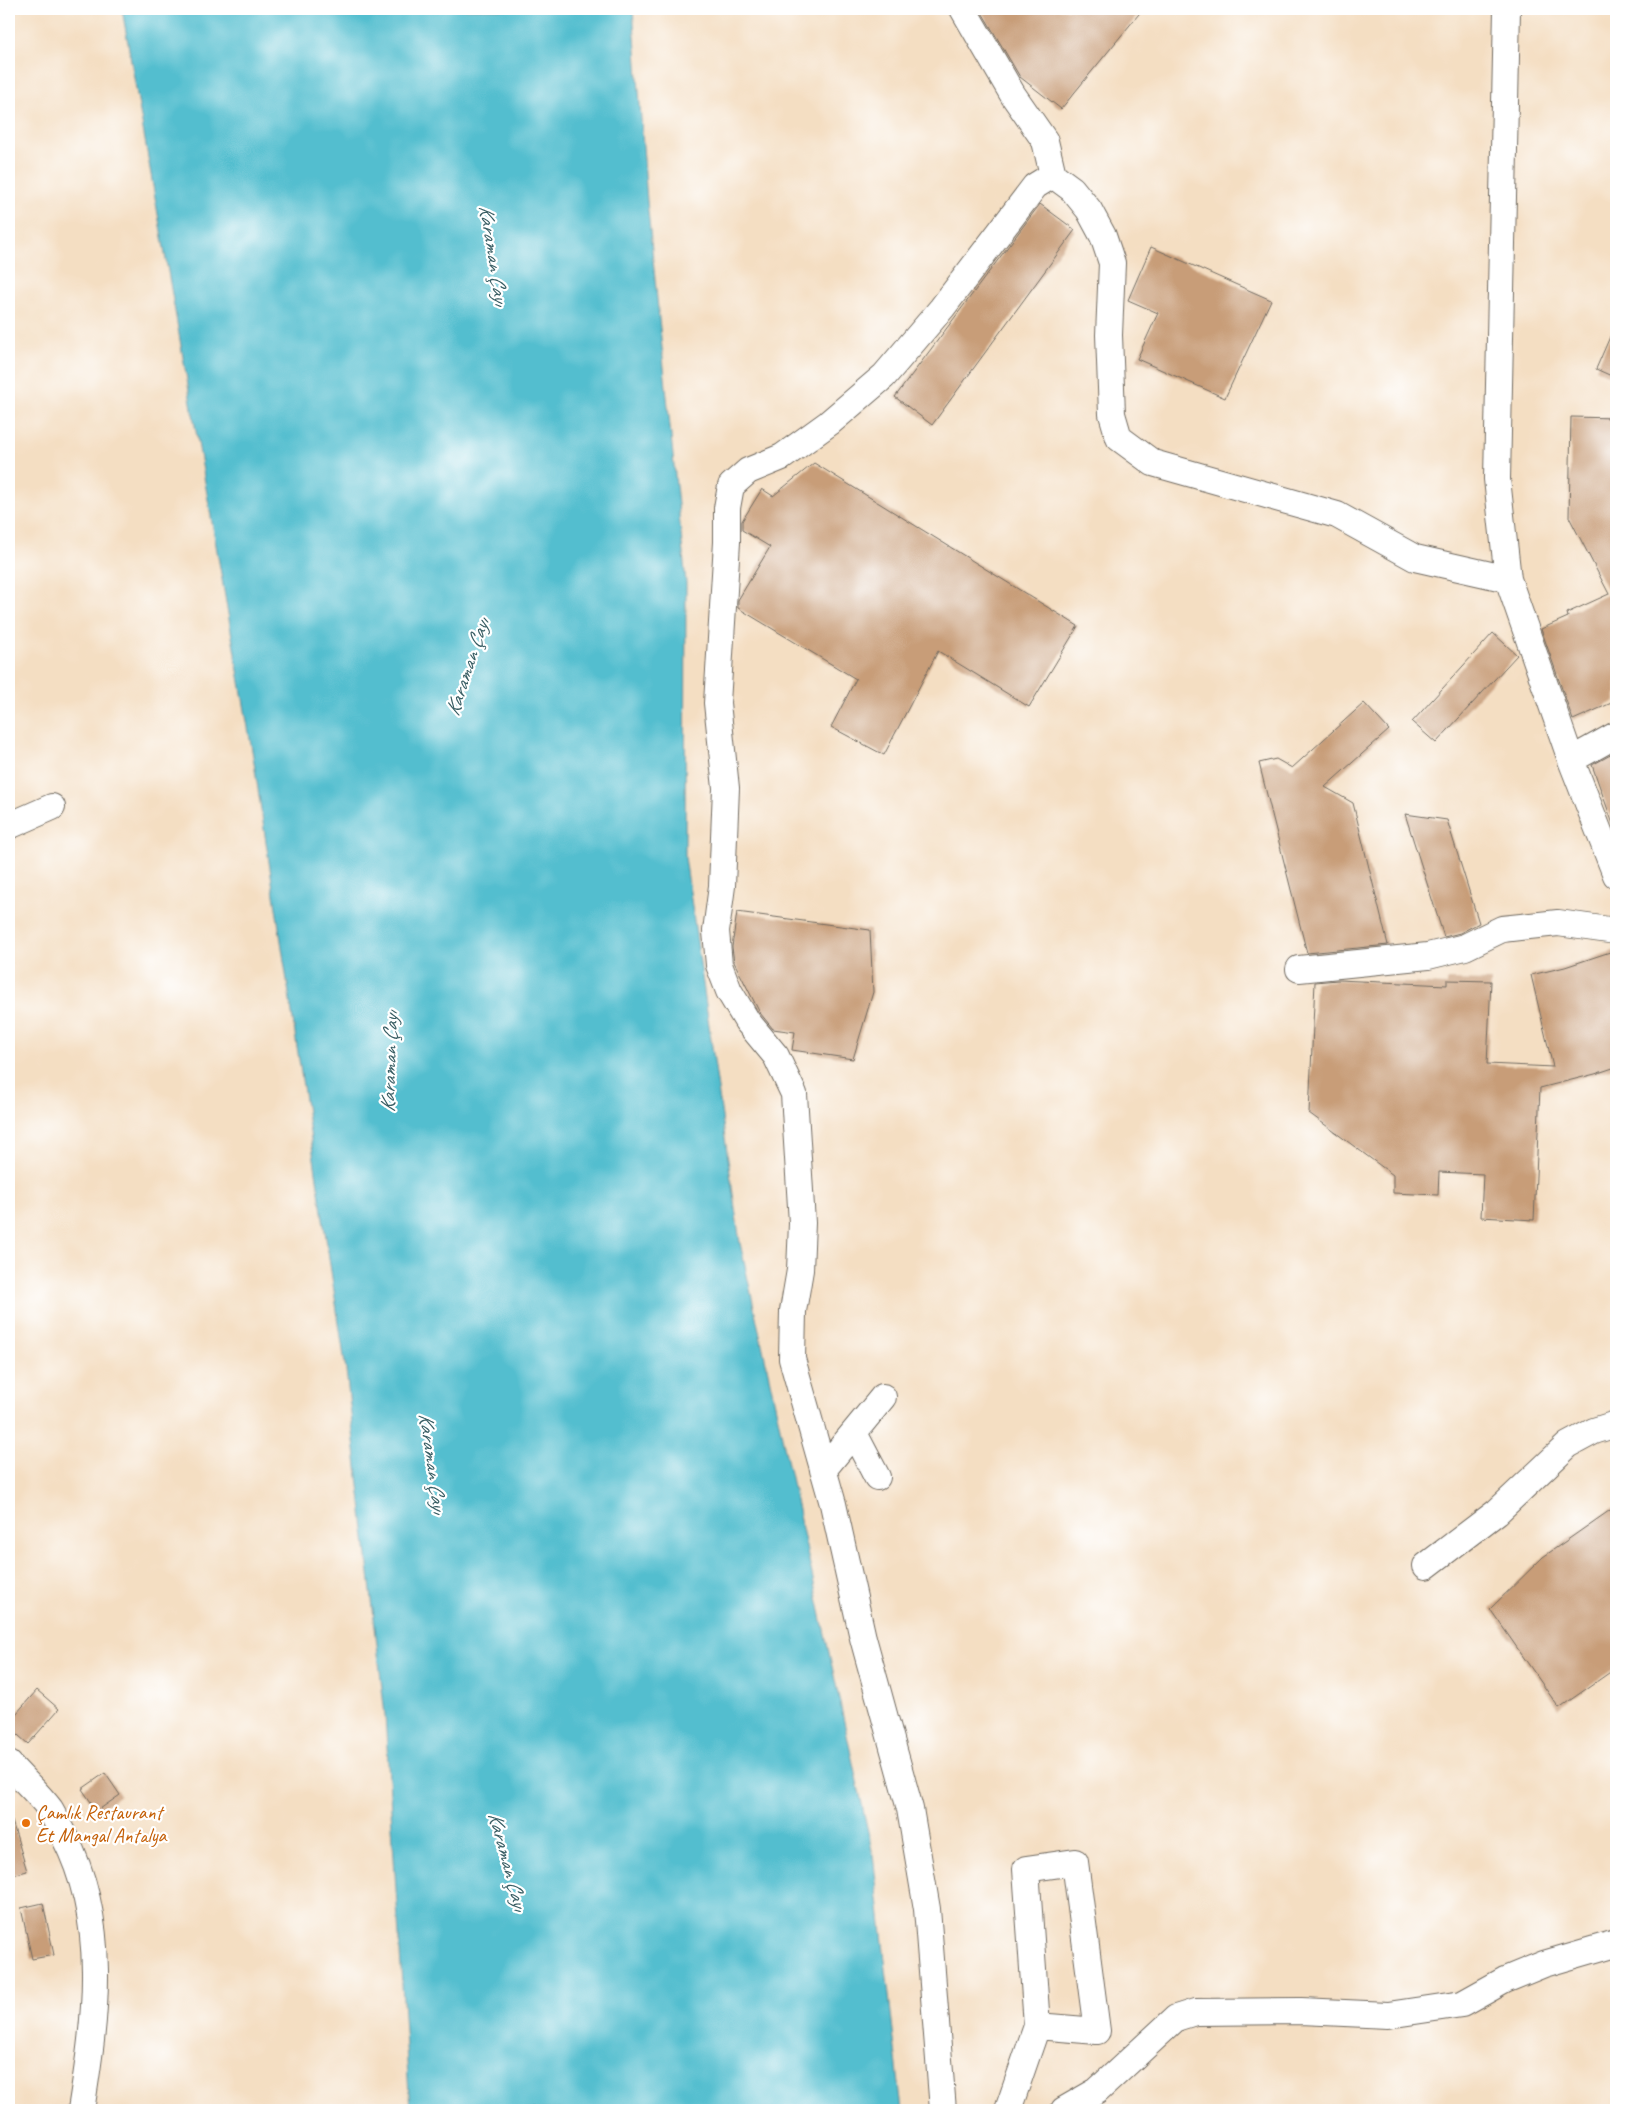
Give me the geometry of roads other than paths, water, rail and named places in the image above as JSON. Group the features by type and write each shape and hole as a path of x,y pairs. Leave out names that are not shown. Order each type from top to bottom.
{"street":[{"path":"964,9 1013,95 1044,141 1053,175 1072,189 1090,210 1104,236 1112,264 1109,335 1112,414 1119,438 1153,463 1337,515 1415,558 1508,579"},
{"path":"1508,9 1497,479 1508,579 1571,760 1616,876"},
{"path":"943,2110 927,1909 910,1808 863,1638 833,1504 792,1359 793,1311 800,1270 802,1223 794,1094 776,1056 747,1021 729,991 720,965 717,940 726,788 717,702 727,542 727,508 731,486 742,476 782,457 828,423 884,376 942,308 1035,186 1053,175"},
{"path":"1571,760 1616,735"},
{"path":"9,826 52,807"},
{"path":"1299,969 1428,956 1465,946 1502,929 1558,923 1616,931"},
{"path":"823,1470 883,1397"},
{"path":"1426,1566 1497,1512 1568,1445 1594,1431 1616,1424"},
{"path":"854,1433 877,1477"},
{"path":"9,1764 50,1809 76,1860 92,1918 96,1983 87,2071 80,2110"},
{"path":"1008,2110 1037,2026 1026,1869 1076,1862 1097,2031 1037,2026"},
{"path":"1064,2110 1097,2091 1176,2018 1195,2012 1301,2011 1388,2015 1462,2004 1505,1980 1544,1964 1616,1943"}],"water":[{"name":"Karaman Çayı","path":"122,9 633,9 647,201 686,583 685,857 740,1243 873,1855 902,2110 410,2110 385,1715 346,1370 253,756"}],"place":[{"name":"Çamlık Restaurant Et Mangal Antalya","path":"26,1823"}]}
